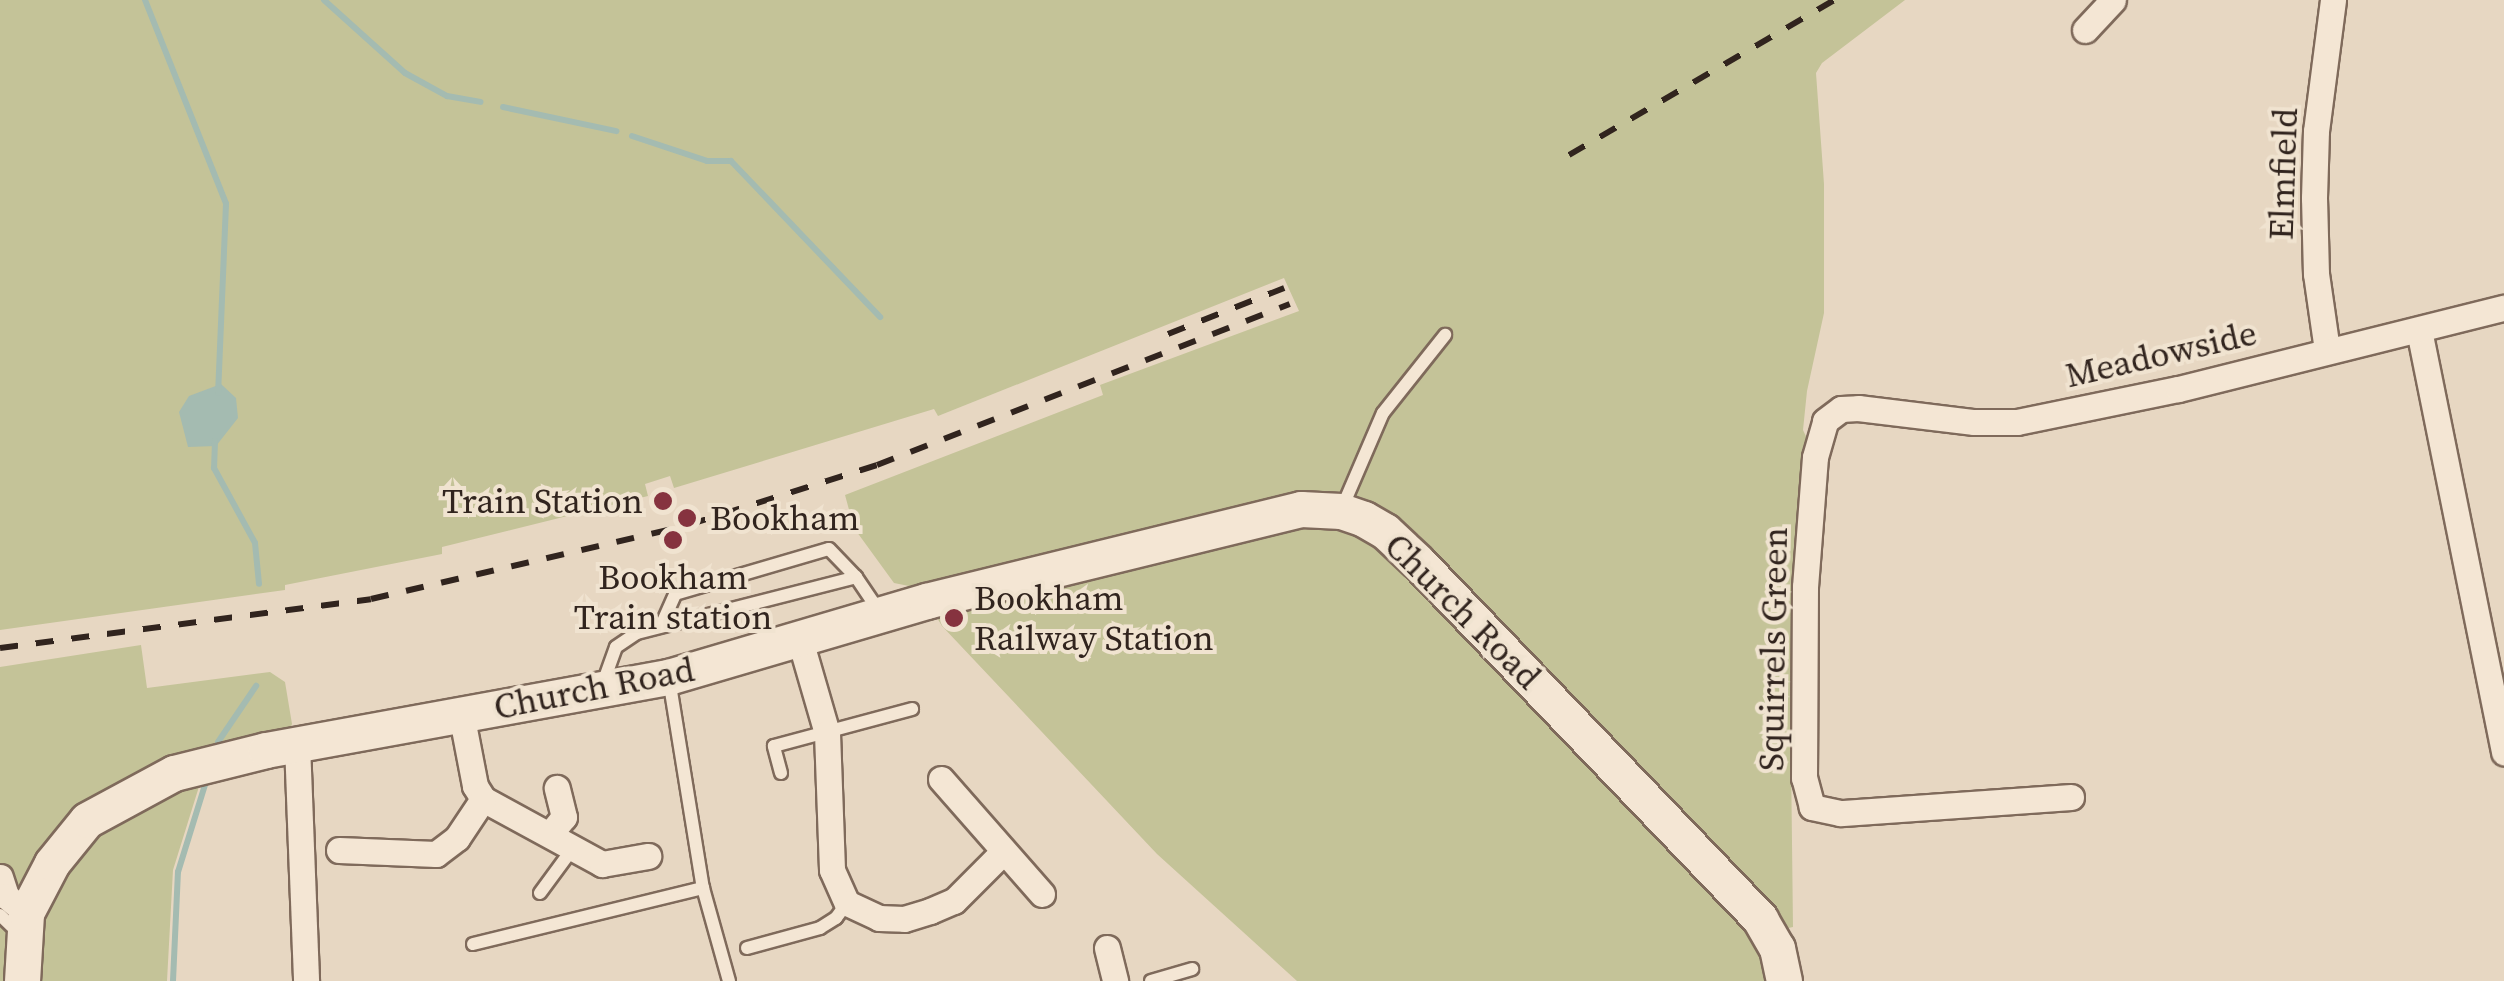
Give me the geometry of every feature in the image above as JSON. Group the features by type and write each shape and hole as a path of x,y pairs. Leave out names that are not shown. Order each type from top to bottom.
{"street":[{"path":"2086,30 2113,0"},
{"name":"Elmfield","path":"2327,350 2316,274 2314,198 2316,131 2334,0"},
{"name":"Meadowside","path":"1832,414 1858,408 1974,422 2017,422 2178,389 2504,308"},
{"path":"2419,330 2504,754"},
{"name":"Squirrels Green","path":"1832,414 1820,432 1815,458 1805,587 1804,778 1812,808 1840,813 2071,797"},
{"name":"Church Road","path":"16,921 72,836 87,820 140,788 204,762 668,677 926,601 1301,509 1341,511 1385,530 1417,561 1760,919 1778,948 1784,981"},
{"path":"800,640 828,733 832,870 847,902 879,918 904,918 930,911 954,901 1003,852"},
{"path":"461,714 475,786 483,799 602,864 648,856"},
{"path":"297,744 306,981"},
{"path":"941,779 1042,894"},
{"path":"550,834 564,818 558,788"},
{"path":"339,850 436,854 457,838 483,799"},
{"path":"0,877 16,921 22,981"},
{"path":"1107,948 1115,981"}],"lane":[{"path":"1341,511 1383,413 1446,336"},
{"path":"661,626 675,594 829,549 856,577 882,617"},
{"path":"601,689 616,647 636,633 856,577"},
{"path":"668,677 704,888 729,981"},
{"path":"781,773 774,746 912,708"},
{"path":"540,893 574,848"},
{"path":"473,944 704,888"},
{"path":"746,948 820,928 836,918 847,902"},
{"path":"1151,981 1192,969"}],"green space":[{"path":"0,0 1905,0 1822,63 1816,73 1824,184 1824,313 1803,430 1809,443 1797,556 1791,756 1793,927 1779,930 1773,981 1297,981 1157,854 942,626 919,588 894,583 854,528 845,495 1103,395 1100,385 1299,311 1284,278 938,416 934,409 674,488 670,476 645,484 648,496 442,547 442,554 285,585 285,590 0,630"},
{"path":"141,645 147,688 270,672 285,682 292,724 289,731 202,777 173,870 167,981 0,981 0,667"}],"shaded area":[{"path":"221,384 236,398 238,418 216,446 188,447 179,412 189,396"}],"waterway":[{"path":"145,0 226,204 218,393"},
{"path":"324,0 405,73 447,96 480,102"},
{"path":"503,107 616,131"},
{"path":"632,136 707,161 731,161 880,317"},
{"path":"215,441 214,468 255,543 259,584"},
{"path":"218,742 256,686"},
{"path":"173,981 178,872 205,785"}],"railway":[{"path":"1569,155 1834,0"},
{"path":"1168,334 1284,288"},
{"path":"0,648 371,599 688,525 877,465 1290,304"}],"place":[{"name":"Train Station","path":"663,501"},
{"name":"Bookham","path":"687,518"},
{"name":"Bookham Train station","path":"673,540"},
{"name":"Bookham Railway Station","path":"954,618"}]}
